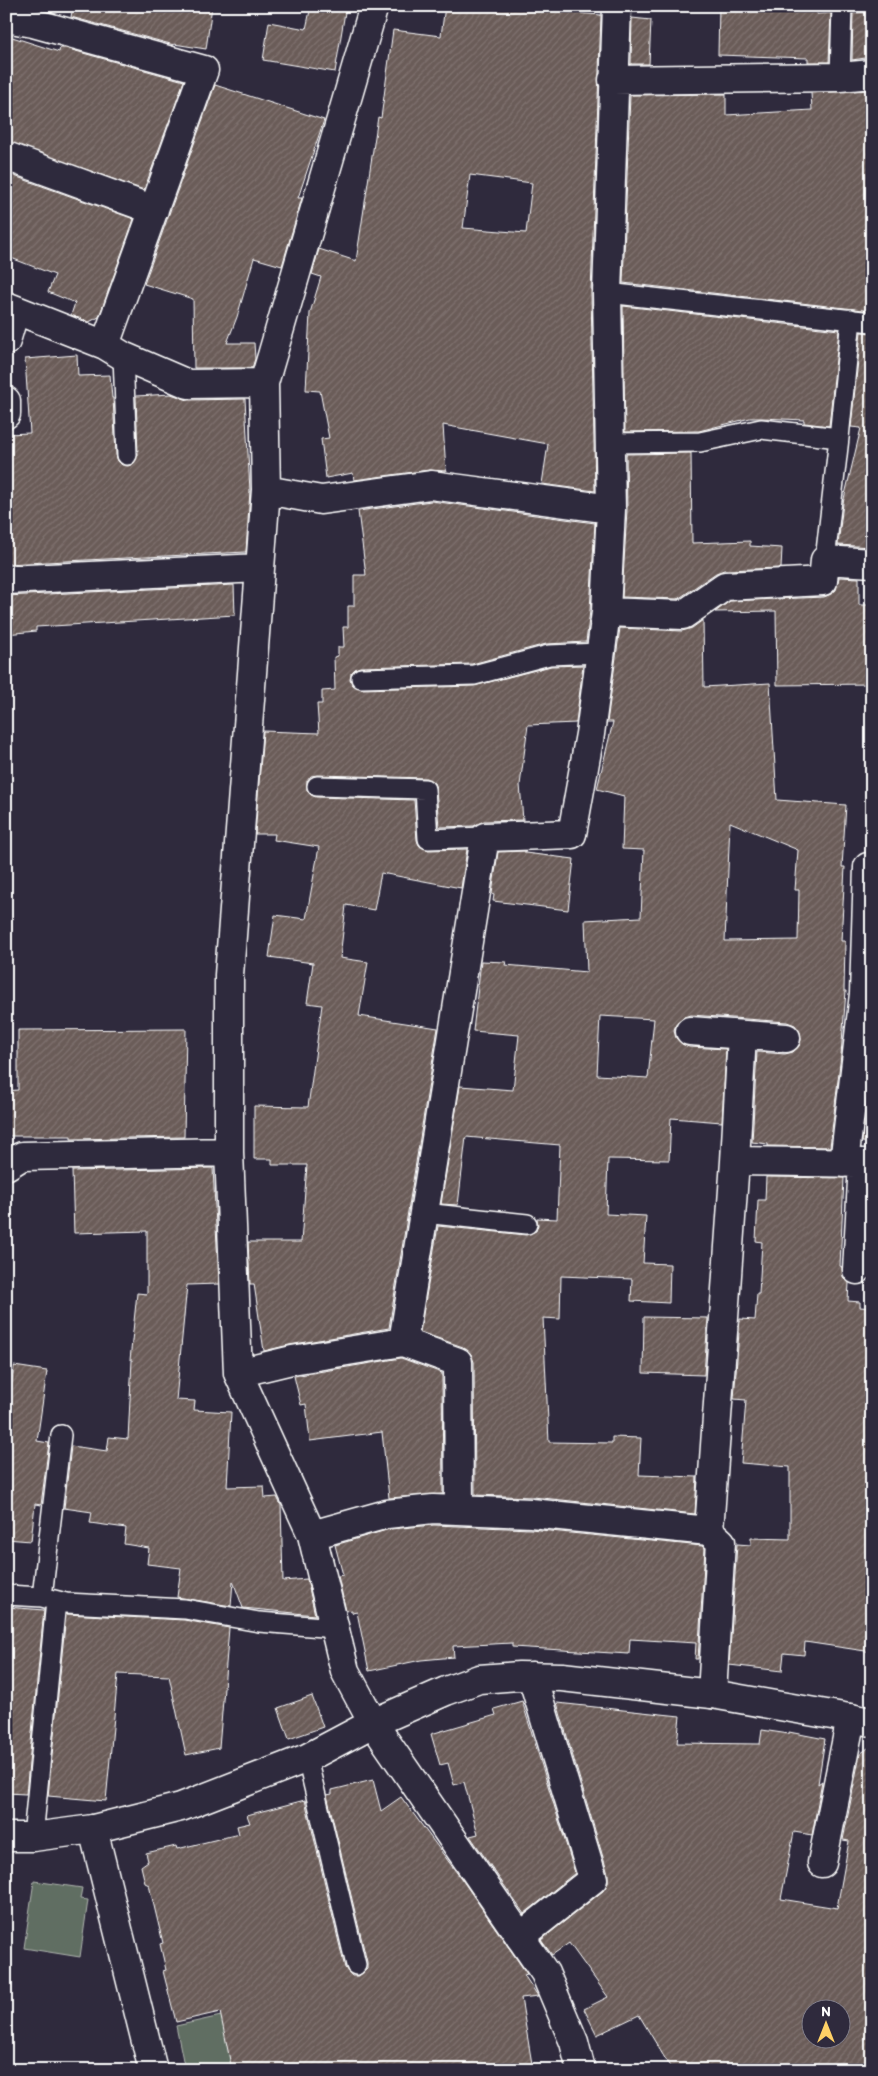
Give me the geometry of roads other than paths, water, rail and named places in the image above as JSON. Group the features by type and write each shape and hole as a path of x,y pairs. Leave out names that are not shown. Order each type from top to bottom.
{"street":[{"path":"374,6 264,383 266,490 229,975 229,1152 238,1373 312,1535 345,1671 373,1724 545,1973 574,2042 582,2070"},
{"path":"403,1342 484,837 572,834 590,734 606,612 611,509 607,293 618,6"},
{"path":"6,18 33,23 204,70 154,210 114,350"},
{"path":"614,80 840,78 872,74"},
{"path":"6,156 154,210"},
{"path":"6,341 10,308 114,350 188,384 264,383"},
{"path":"6,402 6,414"},
{"path":"266,490 321,500 431,485 611,509"},
{"path":"606,612 683,615 725,586 823,581 825,560 872,563"},
{"path":"6,580 260,568"},
{"path":"857,1270 868,867"},
{"path":"690,1031 786,1038"},
{"path":"709,1530 742,1035"},
{"path":"6,1166 22,1156 229,1152"},
{"path":"735,1161 860,1163"},
{"path":"238,1373 292,1360 403,1342 458,1362 459,1510"},
{"path":"312,1535 387,1514 433,1509 531,1513 709,1530 721,1542 712,1694"},
{"path":"520,1937 593,1879 532,1676"},
{"path":"19,1837 93,1829 181,1807 307,1758 373,1724 479,1678 562,1677 712,1694 861,1720 822,1864"},
{"path":"93,1829 153,2070"}],"lane":[{"path":"840,78 842,6"},
{"path":"607,293 872,322"},
{"path":"825,560 840,438 851,319"},
{"path":"114,350 127,455"},
{"path":"610,443 700,442 761,429 840,438"},
{"path":"361,678 474,674 550,655 600,654"},
{"path":"317,786 425,789 428,839 484,837"},
{"path":"424,1213 527,1224"},
{"path":"19,1837 49,1599 61,1436"},
{"path":"6,1595 49,1599 66,1603 185,1608 259,1622 335,1628"},
{"path":"307,1758 356,1965"}]}
